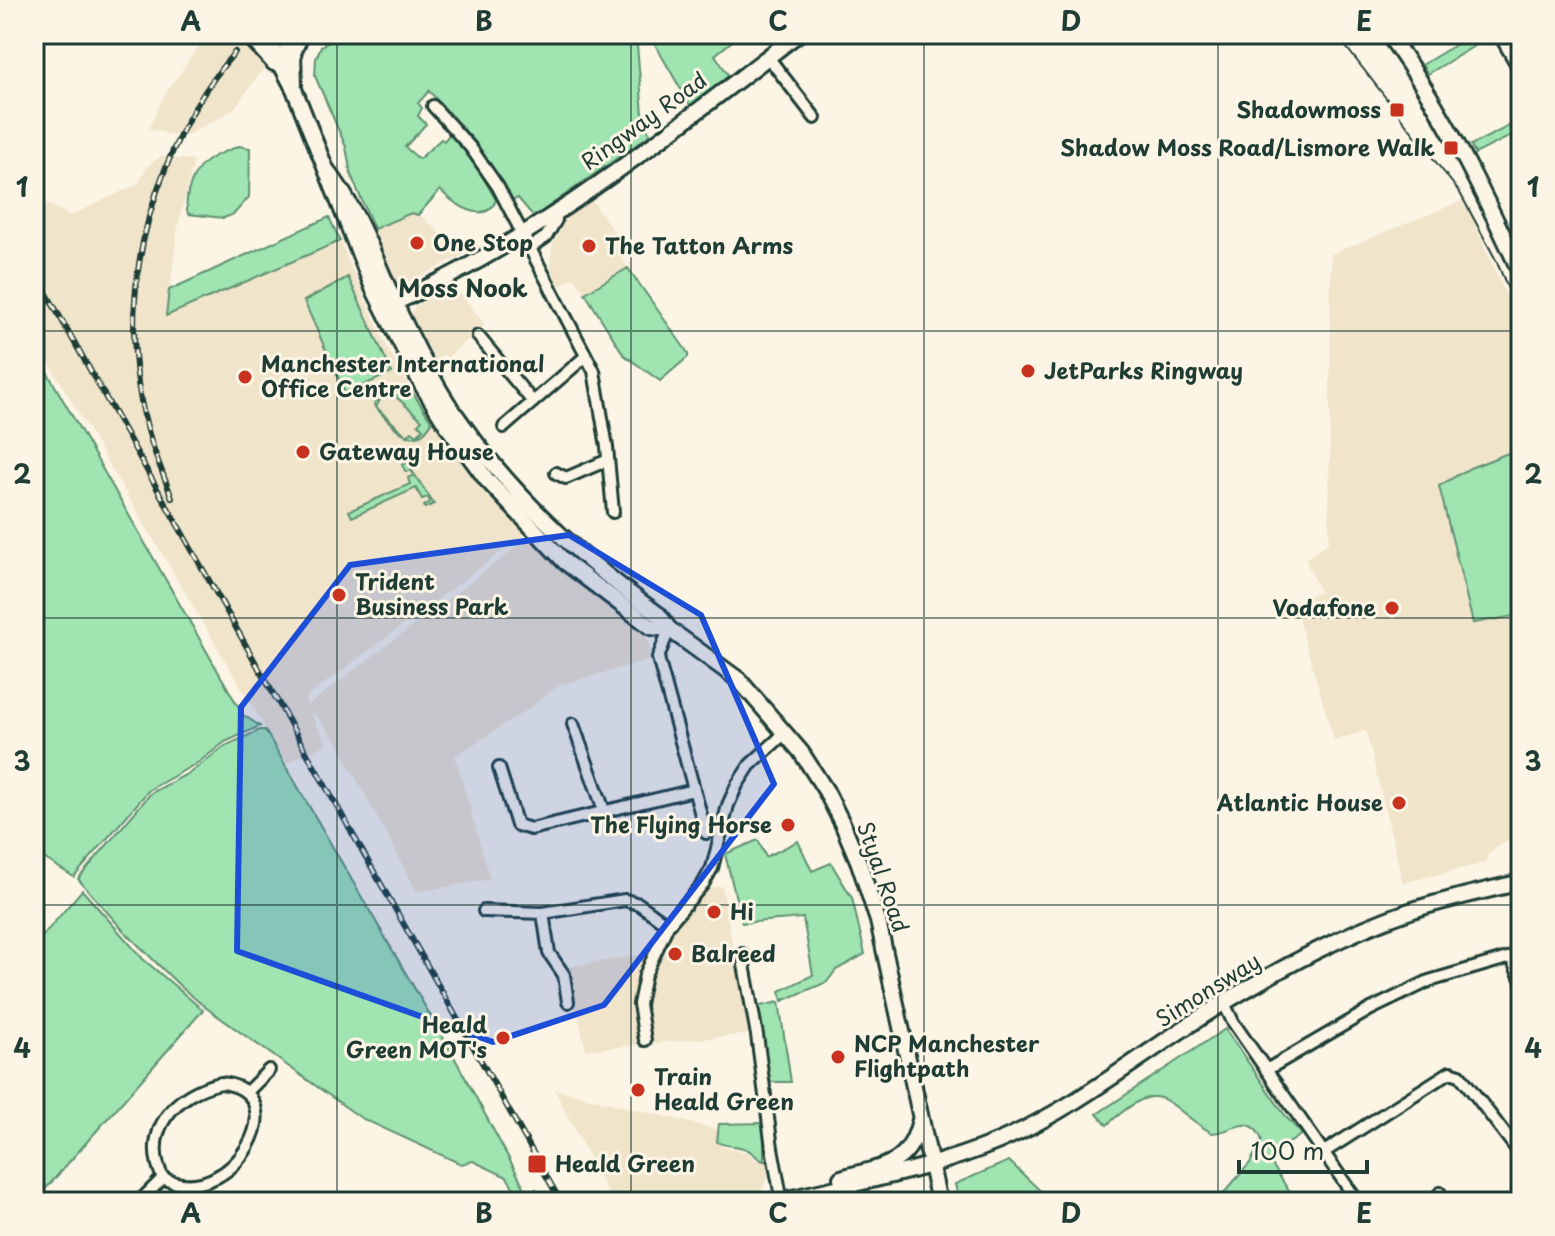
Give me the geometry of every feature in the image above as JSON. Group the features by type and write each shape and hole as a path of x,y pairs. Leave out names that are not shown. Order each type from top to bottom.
{"street":[{"path":"243,34 270,57 294,89"},
{"name":"Styal Road","path":"265,34 294,89 326,169 343,189 389,305 449,405 507,479 576,548 659,615 669,629 739,680 785,733 826,791 859,863 878,921 939,1202"},
{"name":"Styal Road","path":"284,34 294,89"},
{"path":"294,89 293,53 301,34"},
{"name":"Ringway Road","path":"389,305 488,255 527,240 553,214 798,34"},
{"path":"1388,34 1443,120 1515,246 1521,274"},
{"path":"1499,34 1521,72"},
{"path":"768,57 815,118"},
{"path":"433,106 479,159 527,240 586,356 598,384 613,512"},
{"path":"478,336 533,402"},
{"path":"504,427 586,356"},
{"path":"556,473 566,478 608,460"},
{"path":"669,629 658,658 706,833"},
{"path":"573,724 605,813"},
{"path":"645,1040 641,992 645,975 668,925 703,884 712,868 728,805 737,785 750,765 785,733"},
{"path":"499,768 517,825 531,829 694,790"},
{"name":"Simonsway","path":"819,1192 932,1166 998,1142 1049,1117 1224,1003 1316,951 1410,911 1521,882"},
{"path":"484,911 543,913 614,900 632,901 668,925"},
{"path":"543,913 549,953 564,975 563,997"},
{"path":"742,954 759,1047 780,1202 819,1192 830,1182 897,1161 908,1152 921,1116"},
{"path":"1268,1069 1371,1009 1417,987 1516,955 1521,979"},
{"path":"1224,1003 1233,1022 1358,1202"},
{"path":"248,1091 269,1070"},
{"path":"1324,1152 1450,1072 1460,1075 1521,1155"},
{"path":"221,1083 240,1086 248,1091 254,1102 256,1120 248,1148 236,1164 220,1175 201,1182 181,1183 163,1178 155,1147 168,1113 177,1103 191,1092 221,1083"},
{"path":"139,1202 163,1178"},
{"path":"361,1202 382,1199 394,1202"}],"highlighted area":[{"path":"569,535 701,615 774,784 604,1005 493,1042 237,951 241,707 350,565"}],"shaded area":[{"path":"207,34 295,34 267,64 233,110 190,134 170,135 149,128 162,99"},
{"path":"161,156 194,161 178,226 167,315 340,241 385,343 413,393 469,472 525,534 305,698 307,706 529,538 572,580 599,596 645,632 653,659 559,685 530,708 455,756 490,879 417,892 337,742 314,713 311,714 327,744 286,763 34,338 34,196 70,216 138,184 148,166"},
{"name":"The Tatton Arms","path":"589,197 626,248 620,253 628,268 585,293 574,277 557,288 550,264 553,244 569,214"},
{"path":"1462,201 1521,329 1521,448 1470,468 1439,486 1521,611 1521,837 1496,848 1485,863 1403,883 1366,731 1334,740 1293,601 1320,592 1305,559 1329,542 1331,254"},
{"path":"411,213 424,218 462,255 404,285 396,282 374,229"},
{"path":"454,285 485,325 447,358 444,355 435,360 411,314 415,306"},
{"path":"722,886 749,1034 586,1050 567,967 645,954 683,917 705,889"},
{"path":"554,1089 719,1130 717,1141 722,1147 768,1162 762,1195 739,1202 612,1202"}],"green space":[{"path":"355,34 636,34 644,125 651,134 534,217 518,198 513,200 476,143 429,91 418,103 422,108 418,116 426,124 405,147 419,159 451,132 476,165 496,200 491,208 477,212 461,206 440,190 418,215 411,213 374,229 351,175 346,147 315,76 316,58 321,46"},
{"path":"649,34 733,34 736,38 715,55 729,76 690,105"},
{"path":"1473,34 1488,34 1489,37 1428,74 1422,65"},
{"path":"1521,120 1521,131 1475,154 1471,145"},
{"path":"239,146 250,148 249,197 234,214 224,218 188,214 188,192 198,170 212,158"},
{"path":"329,217 340,241 166,316 169,290"},
{"path":"628,268 688,353 688,357 660,381 624,355 585,293"},
{"path":"348,277 392,373 345,393 304,301"},
{"path":"34,349 243,715 260,726 225,742 199,762 149,790 74,877 34,852"},
{"path":"404,392 413,393 432,422 418,436 408,435 412,431 417,435 423,429 418,424 422,420 395,396"},
{"path":"380,400 376,407 405,434 387,420 374,405 375,401"},
{"path":"1521,448 1521,615 1473,623 1439,486 1470,468"},
{"path":"407,463 434,504 425,508 430,502 428,497 422,499 416,488 352,517 349,511 410,484 408,478 414,475 411,470 406,472 402,465"},
{"path":"265,730 452,1053 528,1194 536,1189 543,1202 522,1202 507,1177 473,1161 461,1164 361,1118 180,986 122,929 78,879 151,793 191,772 225,746"},
{"path":"758,840 766,857 798,841 812,871 831,863 852,898 865,954 836,970 827,982 782,1001 780,991 813,975 803,918 742,923 725,854"},
{"path":"82,890 143,959 203,1010 34,1202 34,946"},
{"path":"779,1002 791,1082 770,1082 756,1007"},
{"path":"1225,1029 1287,1118 1302,1134 1276,1152 1271,1163 1296,1202 1216,1202 1250,1163 1262,1140 1252,1127 1241,1125 1212,1133 1172,1104 1152,1097 1140,1100 1107,1125 1097,1114"},
{"path":"764,1123 764,1161 746,1149 717,1142 719,1124"},
{"path":"1009,1161 1052,1202 959,1202 955,1184"}],"tram line":[{"path":"1336,34 1460,193 1496,260 1521,320"}],"railway":[{"path":"172,498 142,407 134,337 138,267 154,200 173,151 204,92 235,52"},
{"path":"34,271 561,1202"}],"place":[{"name":"Shadowmoss","path":"1397,110"},
{"name":"Shadow Moss Road/Lismore Walk","path":"1451,148"},
{"name":"One Stop","path":"417,243"},
{"name":"The Tatton Arms","path":"589,246"},
{"name":"JetParks Ringway","path":"1028,371"},
{"name":"Manchester International Office Centre","path":"245,377"},
{"name":"Gateway House","path":"303,452"},
{"name":"Trident Business Park","path":"339,595"},
{"name":"Vodafone","path":"1392,608"},
{"name":"Atlantic House","path":"1399,803"},
{"name":"The Flying Horse","path":"788,825"},
{"name":"Hi","path":"714,912"},
{"name":"Balreed","path":"675,954"},
{"name":"Heald Green MOT's","path":"503,1038"},
{"name":"NCP Manchester Flightpath","path":"838,1057"},
{"name":"Train Heald Green","path":"638,1090"},
{"name":"Heald Green","path":"537,1164"}],"district":[{"name":"Moss Nook","path":"463,289"}]}
